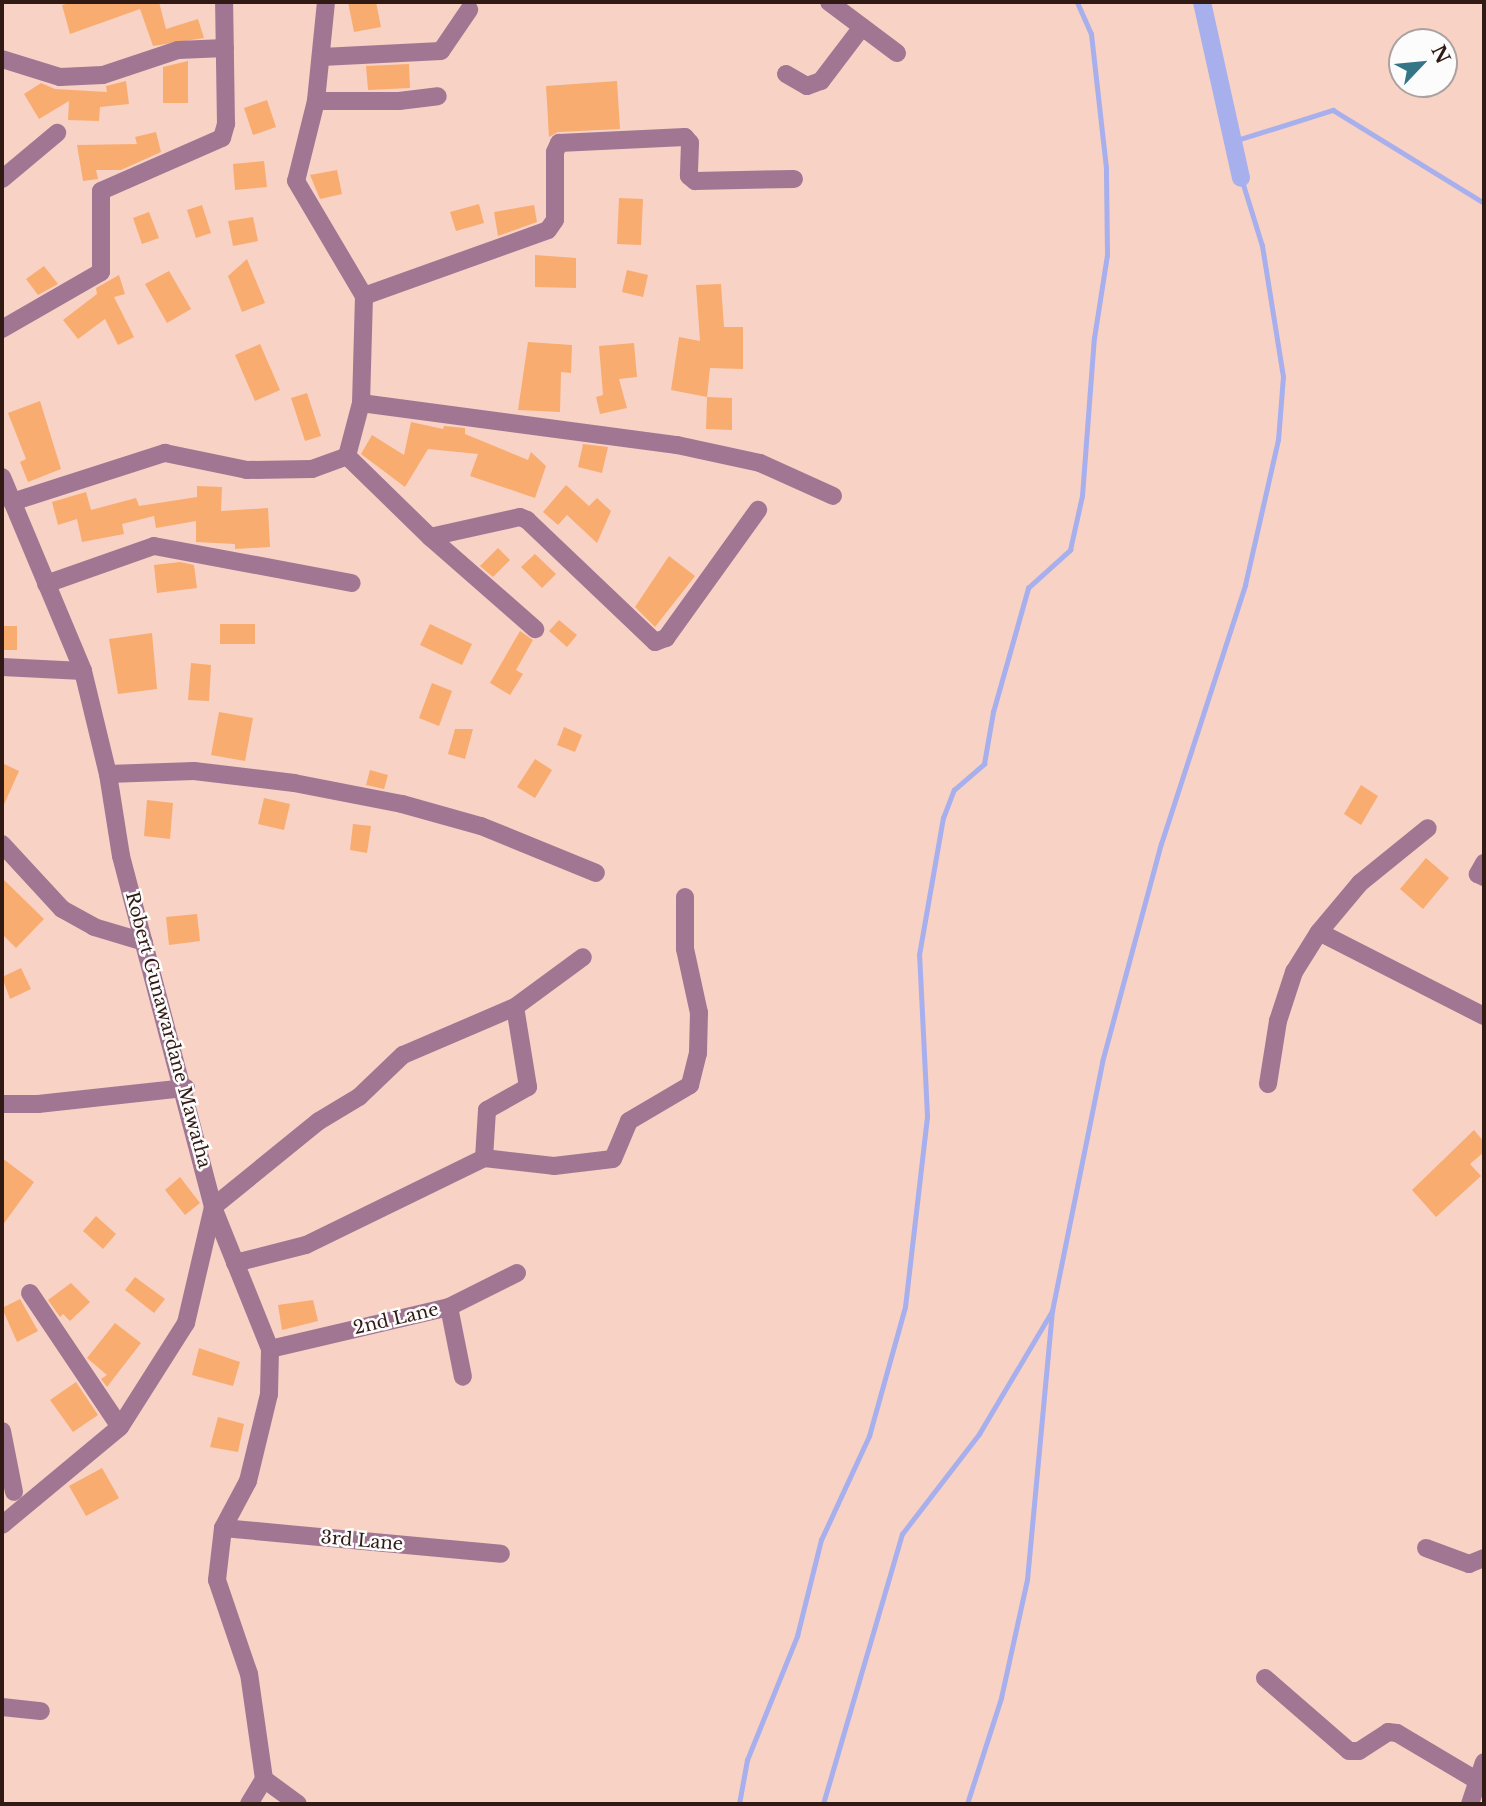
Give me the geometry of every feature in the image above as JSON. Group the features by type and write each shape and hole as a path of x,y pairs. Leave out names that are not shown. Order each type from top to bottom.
{"street":[{"path":"2,328 101,272 101,191 222,138 226,124 224,2"},
{"path":"326,2 316,101 296,181 364,296 361,403 347,456"},
{"path":"829,2 897,53"},
{"path":"322,57 441,51 469,10"},
{"path":"786,74 807,86 821,81 862,27"},
{"path":"2,59 60,77 92,76 178,50 225,48"},
{"path":"316,101 399,102 438,96"},
{"path":"2,179 57,133"},
{"path":"364,296 548,230 555,220 555,152 559,143 685,137 690,143 689,176 695,181 794,179"},
{"path":"361,403 677,445 760,463 833,496"},
{"path":"12,502 165,453 247,470 312,469 347,456"},
{"path":"347,456 430,537 535,629"},
{"name":"Robert Gunawardane Mawatha","path":"2,477 83,671 108,774 121,856 186,1088 213,1207 186,1323 120,1427 2,1525"},
{"path":"430,537 520,517 655,642 666,638 758,510"},
{"path":"46,584 154,546 352,583"},
{"path":"2,667 83,671"},
{"path":"108,774 194,771 294,783 402,804 481,826 596,873"},
{"path":"1268,1084 1282,1009 1294,972 1319,932 1360,883 1428,828"},
{"path":"2,844 62,909 94,927 144,942"},
{"path":"1484,863 1478,874 1484,877"},
{"path":"235,1263 306,1245 484,1157 554,1166 613,1159 629,1121 690,1085 698,1053 699,1013 685,949 685,897"},
{"path":"1319,932 1484,1016"},
{"path":"249,1804 264,1779 249,1674 217,1580 223,1528 248,1481 269,1394 270,1349 213,1207 319,1121 359,1097 404,1055 515,1007 583,957"},
{"path":"484,1157 487,1110 528,1087 515,1007"},
{"path":"2,1104 38,1104 186,1088"},
{"name":"2nd Lane","path":"270,1349 449,1307 517,1273"},
{"path":"30,1293 120,1427"},
{"path":"449,1307 463,1377"},
{"path":"2,1430 8,1493 35,1495"},
{"name":"3rd Lane","path":"223,1528 501,1554"},
{"path":"1426,1548 1469,1564 1484,1558"},
{"path":"1265,1678 1349,1751 1359,1751 1388,1732 1397,1733 1476,1780"},
{"path":"2,1707 41,1711"},
{"path":"1470,1804 1484,1762"},
{"path":"264,1779 299,1804"}],"building":[{"path":"74,2 159,2 166,29 198,19 204,38 153,46 140,9 70,34 62,5"},
{"path":"348,2 376,2 381,27 354,32"},
{"path":"188,61 188,103 163,103 163,67"},
{"path":"409,64 410,88 368,90 366,66"},
{"path":"126,81 129,104 100,107 99,121 68,120 69,101 39,119 24,94 41,83 55,89 107,92 106,86"},
{"path":"617,81 620,129 558,132 549,137 546,86"},
{"path":"267,100 276,127 253,135 244,108"},
{"path":"156,132 161,152 121,170 96,170 98,179 83,181 77,145 137,144 135,137"},
{"path":"264,161 267,187 235,190 233,164"},
{"path":"337,170 342,194 320,199 310,175"},
{"path":"619,198 643,199 641,245 617,244"},
{"path":"479,204 484,223 456,231 450,212"},
{"path":"202,205 211,233 196,238 187,210"},
{"path":"534,205 537,222 498,236 494,212"},
{"path":"149,212 159,238 142,244 133,218"},
{"path":"253,217 258,241 233,246 228,221"},
{"path":"535,255 576,258 576,288 535,287"},
{"path":"247,259 265,303 242,312 228,276"},
{"path":"44,266 58,284 38,295 26,279"},
{"path":"627,270 648,275 643,297 622,292"},
{"path":"169,271 191,309 167,323 145,284"},
{"path":"119,275 125,294 114,297 134,337 118,345 105,319 78,339 63,320 97,294 96,288"},
{"path":"721,284 724,327 743,327 743,369 710,368 707,397 671,390 679,337 700,341 696,285"},
{"path":"528,342 572,345 571,373 561,372 560,412 518,410"},
{"path":"634,343 637,377 619,379 627,408 600,414 596,397 603,395 599,346"},
{"path":"260,344 280,390 255,401 235,355"},
{"path":"307,393 321,436 305,441 291,398"},
{"path":"707,397 732,398 732,430 706,429"},
{"path":"40,401 61,469 28,482 20,462 26,459 8,413"},
{"path":"411,422 443,429 444,426 465,428 465,434 528,460 531,452 546,466 535,498 470,476 478,454 428,449 405,487 361,454 372,435 404,455"},
{"path":"583,444 608,447 602,473 578,467"},
{"path":"566,485 589,506 597,498 611,511 597,543 567,515 558,525 543,512"},
{"path":"197,486 222,487 221,511 268,508 270,547 235,549 235,544 196,542 196,521 156,528 154,516 122,524 124,534 82,542 77,519 58,525 52,502 86,492 91,510 136,498 139,506 197,497"},
{"path":"498,548 510,560 493,577 480,566"},
{"path":"535,554 556,574 542,588 521,567"},
{"path":"669,556 695,576 655,627 635,607"},
{"path":"180,562 194,565 197,588 157,593 154,565"},
{"path":"559,620 577,635 567,647 549,631"},
{"path":"220,624 255,624 255,644 220,644"},
{"path":"430,624 472,644 462,665 420,645"},
{"path":"2,626 17,626 17,650 2,650"},
{"path":"520,631 533,640 516,670 523,674 510,695 490,683"},
{"path":"152,633 157,689 118,694 109,639"},
{"path":"191,663 211,665 209,701 188,700"},
{"path":"432,683 452,691 439,726 419,718"},
{"path":"219,712 253,718 245,761 211,755"},
{"path":"564,727 582,735 575,752 557,745"},
{"path":"455,729 473,729 465,759 448,754"},
{"path":"535,759 552,770 535,798 517,787"},
{"path":"2,763 19,771 2,809"},
{"path":"370,770 388,775 384,789 366,785"},
{"path":"1361,785 1378,796 1361,825 1344,814"},
{"path":"264,798 290,804 284,830 258,824"},
{"path":"147,800 173,803 170,839 144,836"},
{"path":"353,824 371,826 367,853 350,850"},
{"path":"1426,858 1449,878 1423,909 1400,889"},
{"path":"2,878 44,919 16,948 2,934"},
{"path":"197,914 200,941 169,945 166,917"},
{"path":"21,968 31,989 10,999 2,977"},
{"path":"1474,1130 1484,1142 1484,1152 1470,1164 1481,1176 1436,1217 1412,1190"},
{"path":"2,1158 34,1182 2,1226"},
{"path":"180,1177 200,1203 185,1215 165,1190"},
{"path":"96,1216 116,1234 103,1249 83,1231"},
{"path":"135,1277 165,1299 154,1313 125,1290"},
{"path":"71,1283 90,1302 70,1321 63,1314 60,1317 48,1300"},
{"path":"20,1299 38,1331 17,1342 2,1308"},
{"path":"313,1300 318,1321 282,1330 278,1305"},
{"path":"115,1323 141,1343 107,1387 101,1379 107,1375 87,1358"},
{"path":"199,1348 240,1362 233,1386 192,1375"},
{"path":"76,1382 98,1415 73,1432 50,1400"},
{"path":"218,1417 244,1424 238,1452 210,1447"},
{"path":"102,1468 119,1498 86,1516 69,1486"}],"waterway":[{"path":"739,1804 747,1760 797,1636 821,1540 869,1436 905,1307 927,1116 919,955 943,818 954,790 984,764 993,712 1028,588 1070,550 1082,496 1094,338 1107,255 1106,168 1091,34 1077,2"},
{"path":"1202,2 1241,178"},
{"path":"1234,141 1333,110 1484,203"},
{"path":"823,1804 902,1534 979,1434 1052,1311 1102,1062 1161,844 1245,585 1278,440 1283,377 1262,246 1241,178"},
{"path":"967,1804 1001,1698 1027,1580 1052,1312"}]}
